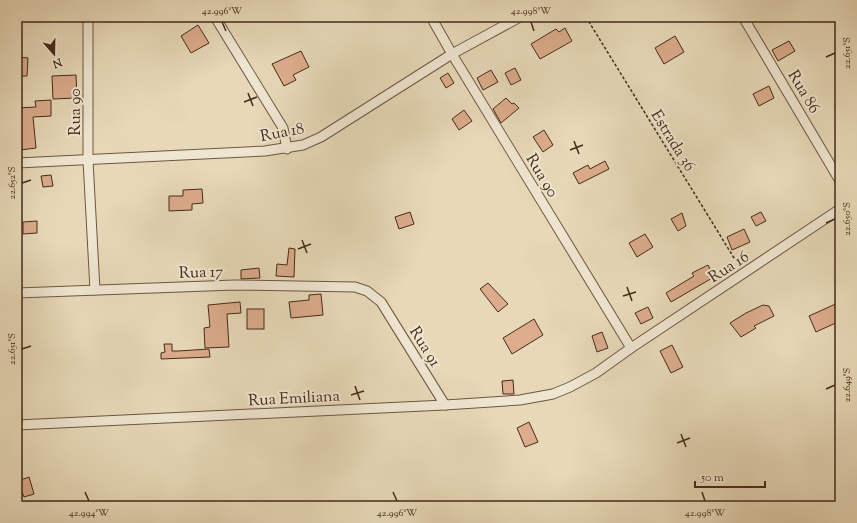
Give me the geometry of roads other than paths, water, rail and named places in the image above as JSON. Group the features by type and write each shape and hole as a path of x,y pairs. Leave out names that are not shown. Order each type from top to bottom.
{"street":[{"name":"Rua 90","path":"88,17 88,160 95,290"},
{"path":"214,17 283,128 287,148"},
{"name":"Rua 90","path":"431,17 631,348"},
{"name":"Rua 18","path":"17,162 88,160 287,148 303,145 321,137 452,54 520,17"},
{"name":"Rua 86","path":"744,17 840,180"},
{"name":"Rua 16","path":"631,348 840,209"},
{"name":"Rua 17","path":"17,293 236,285 339,286 355,287 367,292 381,302"},
{"name":"Rua 91","path":"381,302 445,405"},
{"name":"Rua Emiliana","path":"17,425 445,405 520,400 553,394 570,387 596,373 631,348"}]}
